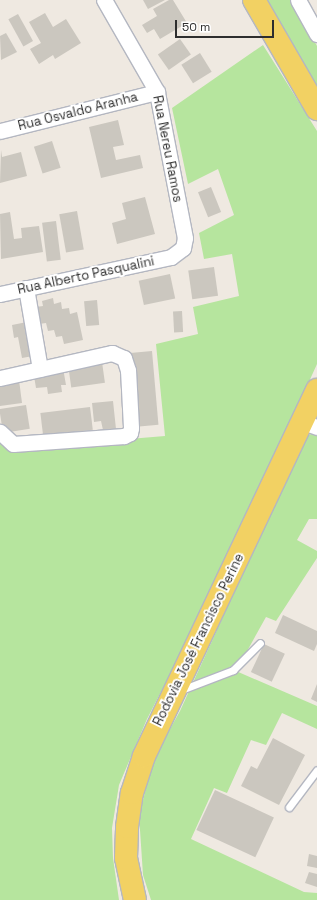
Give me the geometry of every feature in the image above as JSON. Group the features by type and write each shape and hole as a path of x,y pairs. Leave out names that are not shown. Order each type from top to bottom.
{"main road":[{"path":"254,0 317,109"},
{"name":"Rodovia José Francisco Perine","path":"135,900 126,858 128,809 144,756 171,693 310,425 317,390"}],"street":[{"name":"Rua Nereu Ramos","path":"104,0 157,92 185,238 183,248 171,257"},
{"path":"298,0 317,34"},
{"name":"Rua Osvaldo Aranha","path":"0,131 157,92"},
{"name":"Rua Alberto Pasqualini","path":"0,294 171,257"},
{"path":"26,288 40,369"},
{"path":"0,378 112,353 124,358 128,370 130,433 124,436 13,444 0,432"}],"lane":[{"path":"171,693 233,670 260,643"},
{"path":"289,807 317,770"}],"green space":[{"path":"267,0 291,0 317,46 317,89"},
{"path":"263,45 317,131 317,364 225,567 147,719 119,785 112,828 113,858 119,900 0,900 0,440 9,449 165,436 156,344 198,334 193,307 239,296 232,254 204,259 199,233 234,215 218,169 188,184 172,108"},
{"path":"311,434 317,434 317,519 309,519 297,540 317,551 317,558 276,621 266,617 236,671 317,706 317,729 282,713 266,745 251,740 227,793 214,788 191,839 304,892 317,893 317,900 151,900 143,875 139,815 154,758 180,711 305,437"}],"building":[{"path":"143,0 165,0 148,9"},
{"path":"169,0 173,0 187,23 160,39 154,29 147,33 142,25 157,16 153,9"},
{"path":"45,13 53,27 66,19 81,43 55,59 53,55 39,64 30,49 41,43 29,22"},
{"path":"18,14 33,41 23,46 8,19"},
{"path":"6,33 17,52 1,60 0,36"},
{"path":"180,39 191,55 169,70 158,54"},
{"path":"200,53 212,72 193,83 181,65"},
{"path":"118,120 124,145 113,147 116,160 140,155 143,168 101,178 89,127"},
{"path":"52,141 61,168 43,174 34,147"},
{"path":"1,150 2,157 21,152 27,176 0,183"},
{"path":"211,187 221,212 208,217 198,192"},
{"path":"145,197 155,234 117,244 112,223 126,219 122,203"},
{"path":"77,211 84,249 66,253 59,214"},
{"path":"10,212 14,239 22,238 21,228 39,226 43,252 1,259 0,214"},
{"path":"56,221 61,260 47,261 42,223"},
{"path":"214,267 218,296 192,299 188,271"},
{"path":"170,274 175,298 144,305 139,281"},
{"path":"53,298 54,304 61,302 62,309 69,308 70,314 77,312 83,340 64,344 62,336 56,337 54,330 48,331 46,323 39,324 36,307 43,306 42,301"},
{"path":"97,300 99,325 86,326 84,301"},
{"path":"173,311 182,311 183,332 174,332"},
{"path":"27,322 33,356 22,358 18,337 14,338 12,325"},
{"path":"152,351 158,425 137,427 130,353"},
{"path":"102,362 105,383 71,388 68,367"},
{"path":"63,368 66,385 61,385 62,392 48,394 47,387 36,388 34,376"},
{"path":"19,380 22,403 0,406 0,382"},
{"path":"113,401 116,429 103,430 101,421 94,422 92,403"},
{"path":"26,405 30,429 3,433 0,409"},
{"path":"90,407 93,430 43,436 40,413"},
{"path":"283,615 317,631 317,644 314,651 275,633"},
{"path":"264,644 285,654 272,682 251,672"},
{"path":"317,684 317,702 311,699"},
{"path":"273,738 305,755 279,805 241,786 251,766 257,769"},
{"path":"215,790 274,817 255,857 196,830"},
{"path":"309,854 317,856 317,868 307,866"},
{"path":"309,872 317,874 317,887 305,883"}]}
